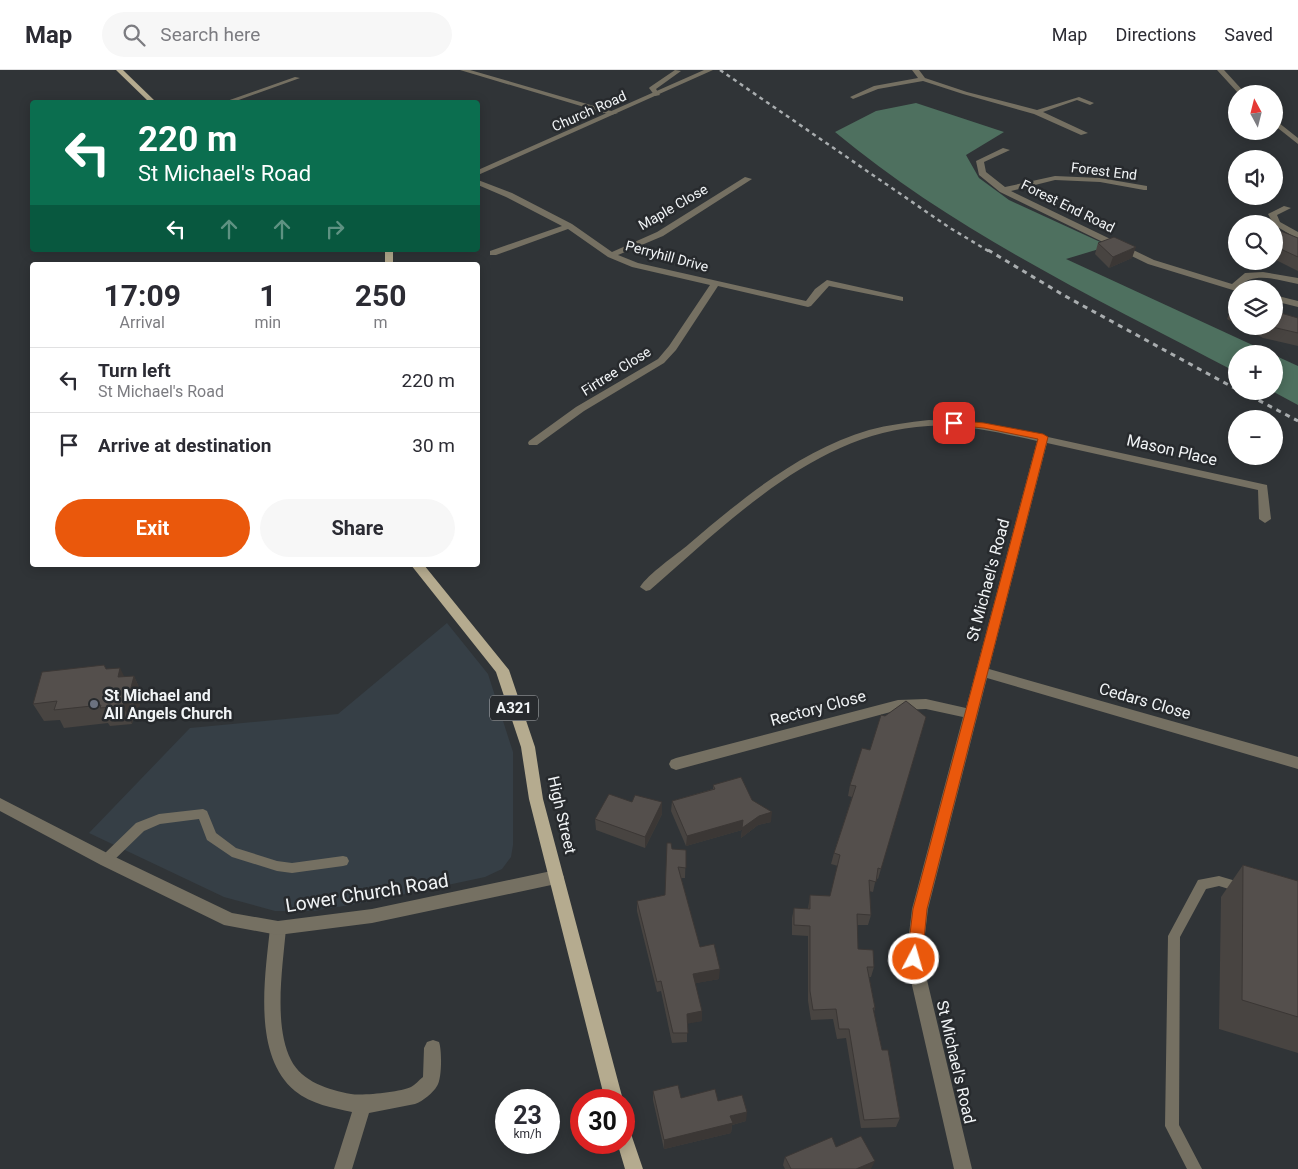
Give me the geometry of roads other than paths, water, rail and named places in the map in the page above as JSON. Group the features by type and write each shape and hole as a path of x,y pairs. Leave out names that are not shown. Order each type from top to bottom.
{"main road":[{"path":"119,70 152,100"},
{"name":"High Street","path":"419,567 502,670 528,747 536,799 611,1089"},
{"path":"629,1154 634,1169"}],"street":[{"path":"463,70 614,113"},
{"name":"Church Road","path":"480,172 710,70"},
{"path":"915,70 922,79"},
{"path":"1220,70 1234,85"},
{"path":"657,95 652,88 678,71"},
{"path":"234,100 297,78"},
{"path":"853,97 876,87 922,79 965,94 1037,112 1084,133"},
{"path":"1037,112 1077,98 1090,103"},
{"path":"1283,128 1298,142"},
{"name":"Forest End Road","path":"1006,150 980,160 982,173 1003,190 1151,262 1228,285"},
{"name":"Forest End","path":"1003,190 1054,178 1100,180 1144,188"},
{"name":"Maple Close","path":"611,255 660,234 748,179"},
{"name":"Perryhill Drive","path":"480,183 509,195 569,226 611,255 635,265 808,304 818,290 827,283"},
{"path":"1287,208 1272,214 1276,223 1298,236"},
{"path":"493,253 569,226"},
{"path":"823,273 827,283 900,299"},
{"path":"1242,280 1245,276 1263,275 1298,281"},
{"name":"Firtree Close","path":"533,443 580,409 661,361 673,348 716,283"},
{"path":"1283,300 1298,304"},
{"path":"646,587 748,500 799,465 832,448 871,432 896,427 937,423 984,426 1043,437"},
{"name":"Mason Place","path":"1043,437 1263,488 1266,519"},
{"name":"St Michael's Road","path":"963,1169 914,959 920,909 1043,437"},
{"name":"Cedars Close","path":"982,672 1298,762"},
{"name":"Rectory Close","path":"676,764 898,705 918,702 939,705 970,714"},
{"name":"Lower Church Road","path":"0,804 106,860 230,920 278,928 372,916 556,877"},
{"path":"278,928 273,999 275,1034 284,1065 302,1085 329,1099 363,1105 415,1096 431,1080 433,1048"},
{"path":"343,1169 363,1105"}],"lane":[{"path":"106,860 140,827 159,819 203,814 211,836 232,852 277,866 292,868 343,861"},
{"path":"1194,1169 1172,1126 1174,936 1202,884 1220,882 1254,891"}],"railway":[{"path":"720,70 950,228 990,252"},
{"path":"988,250 1065,296 1228,385"},
{"path":"1258,400 1298,421"}],"place":[{"name":"St Michael and All Angels Church","path":"94,704"}]}
